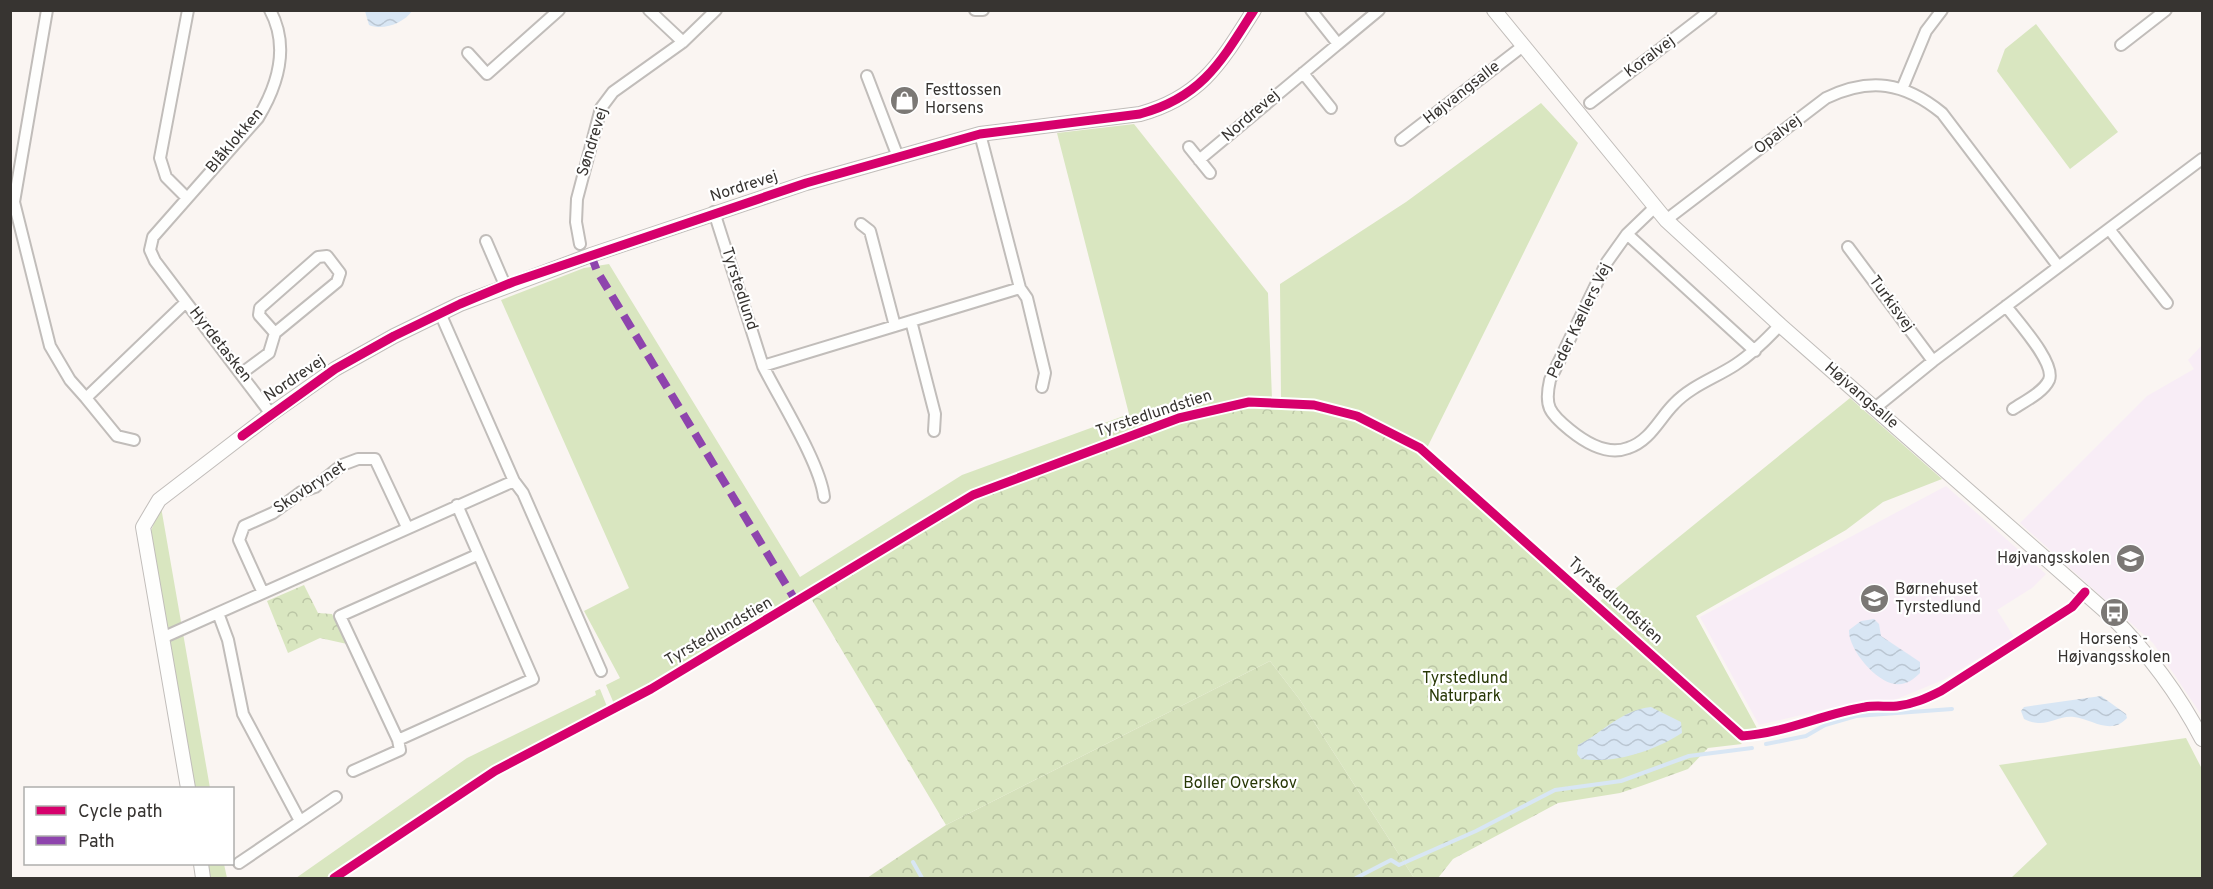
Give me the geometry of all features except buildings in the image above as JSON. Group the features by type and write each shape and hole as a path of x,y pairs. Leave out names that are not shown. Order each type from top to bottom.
{"street":[{"path":"47,10 18,143 14,202 47,335 58,363 117,436 134,440"},
{"path":"186,198 166,177 160,158 188,10"},
{"name":"Blåklokken","path":"186,302 150,250 153,237 258,118 270,98 278,77 280,55 278,25 270,10"},
{"path":"468,53 487,74 559,10"},
{"path":"649,10 683,42"},
{"name":"Søndrevej","path":"580,244 576,222 577,200 601,108 612,92 683,42 716,10"},
{"path":"975,10 983,10"},
{"name":"Nordrevej","path":"188,787 143,527 148,515 159,500 271,414 335,369 440,314 505,285 714,212 980,135 1140,114 1161,108 1182,99 1208,77 1254,10"},
{"path":"1311,10 1338,44"},
{"name":"Nordrevej","path":"1199,160 1379,10"},
{"name":"Højvangsalle","path":"1494,10 1654,208 1780,325 2112,617 2153,662 2181,700 2202,739"},
{"name":"Koralvej","path":"1590,103 1711,10"},
{"path":"1902,89 1926,31 1942,10"},
{"path":"2121,45 2166,10"},
{"name":"Højvangsalle","path":"1401,140 1523,46"},
{"path":"1303,73 1331,108"},
{"path":"867,76 898,157"},
{"name":"Opalvej","path":"1666,220 1826,98 1848,87 1873,84 1902,89 1924,99 1942,113 2058,266"},
{"path":"980,135 1020,288 1027,298 1045,373 1042,387"},
{"path":"1189,147 1210,173"},
{"path":"1875,408 1933,361 2202,159"},
{"name":"Peder Kællers Vej","path":"1654,208 1627,234 1607,262 1550,380 1546,398 1550,410 1559,420 1585,441 1600,449 1628,448 1646,438 1674,404 1693,389 1755,351 1780,325"},
{"name":"Tyrstedlund","path":"714,212 763,366 823,484 824,497"},
{"path":"861,224 870,231 895,326"},
{"path":"2109,229 2167,303"},
{"path":"1627,234 1755,351"},
{"path":"486,241 505,285"},
{"name":"Turkisvej","path":"1848,247 1933,361"},
{"path":"242,373 269,353 274,344 275,333 337,282 340,273 327,256 318,257 260,308 259,315 275,333"},
{"path":"763,366 1020,288"},
{"name":"Hyrdetasken","path":"86,398 186,302 271,414"},
{"path":"2006,306 2049,365 2050,379 2044,387 2013,409"},
{"path":"440,314 514,481 524,493 601,671"},
{"path":"911,321 936,414 934,431"},
{"name":"Skovbrynet","path":"263,593 239,540 244,526 327,479 342,465 358,459 375,459 407,527"},
{"path":"162,638 514,481"},
{"path":"398,740 533,679 457,505"},
{"path":"353,771 400,750 398,740 340,616 477,555"},
{"path":"218,613 228,640 243,714 300,821"},
{"path":"239,863 336,797"}],"shaded area":[{"name":"Højvangsskolen","path":"2202,345 2202,716 2153,643 2020,523 2147,396 2194,369 2188,360"},
{"name":"Børnehuset Tyrstedlund","path":"1946,486 2046,574 2032,588 1997,610 2014,637 1943,680 1892,701 1831,708 1759,725 1700,617"}],"green space":[{"path":"2036,24 2118,132 2070,169 1997,71 2005,49"},
{"path":"1541,103 1578,143 1427,448 1357,415 1301,401 1281,399 1280,284 1406,202"},
{"path":"1134,124 1268,293 1272,399 1219,404 1179,415 972,493 793,603 615,706 606,685 620,678 584,611 629,588 501,300 584,268 609,264 800,577 962,475 1129,414 1057,133"},
{"path":"1850,398 1942,479 1883,502 1846,530 1696,616 1758,730 1755,734 1744,734 1599,602"},
{"name":"Tyrstedlund Naturpark","path":"1272,405 1310,408 1362,423 1395,439 1440,469 1742,744 1708,748 1688,769 1620,793 1558,803 1453,859 1438,878 1414,878 1300,700 1270,661 946,825 812,600 974,500 1170,425 1230,408"},
{"path":"161,507 210,787 193,787 150,533"},
{"path":"304,585 318,613 332,614 347,644 320,638 288,653 267,601"},
{"name":"Boller Overskov","path":"1270,661 1300,700 1414,878 867,878 946,825"},
{"path":"600,689 608,709 494,768 331,878 296,878 467,758 596,695 595,691"},
{"path":"2186,738 2202,769 2202,878 2011,878 2047,844 1999,765"},
{"path":"206,865 224,865 227,878 209,878"}],"water":[{"path":"365,10 412,11 399,22 375,27 369,25"},
{"path":"1874,619 1879,624 1881,636 1920,662 1920,673 1909,682 1895,684 1880,677 1864,663 1853,646 1849,630 1861,621"},
{"path":"2101,696 2126,714 2127,718 2114,726 2101,725 2074,717 2039,723 2024,719 2021,711 2024,707"},
{"path":"1651,707 1681,722 1682,733 1647,750 1621,758 1581,759 1577,754 1578,745 1613,722 1631,712"}],"waterway":[{"path":"1766,744 1806,736 1825,725 1856,716 1952,709"},
{"path":"1356,878 1391,860 1399,865 1476,831 1555,790 1621,781 1689,756 1752,748"},
{"path":"913,862 922,878"}],"marked path":[{"path":"591,255 597,271 797,603"}],"cycle path":[{"path":"242,436 335,369 394,336 460,304 513,282 806,183 980,134 1140,114 1161,107 1179,98 1208,75 1231,46 1254,10"},
{"name":"Tyrstedlundstien","path":"334,878 495,771 651,689 973,495 1179,418 1249,402 1314,405 1357,416 1420,448 1742,736 1773,731 1849,710 1869,706 1903,705 1925,698 1941,691 2072,607 2085,592"}],"place":[{"name":"Festtossen Horsens","path":"904,100"},
{"name":"Højvangsskolen","path":"2131,559"},
{"name":"Børnehuset Tyrstedlund","path":"1874,599"},
{"name":"Horsens - Højvangsskolen","path":"2114,612"}]}
